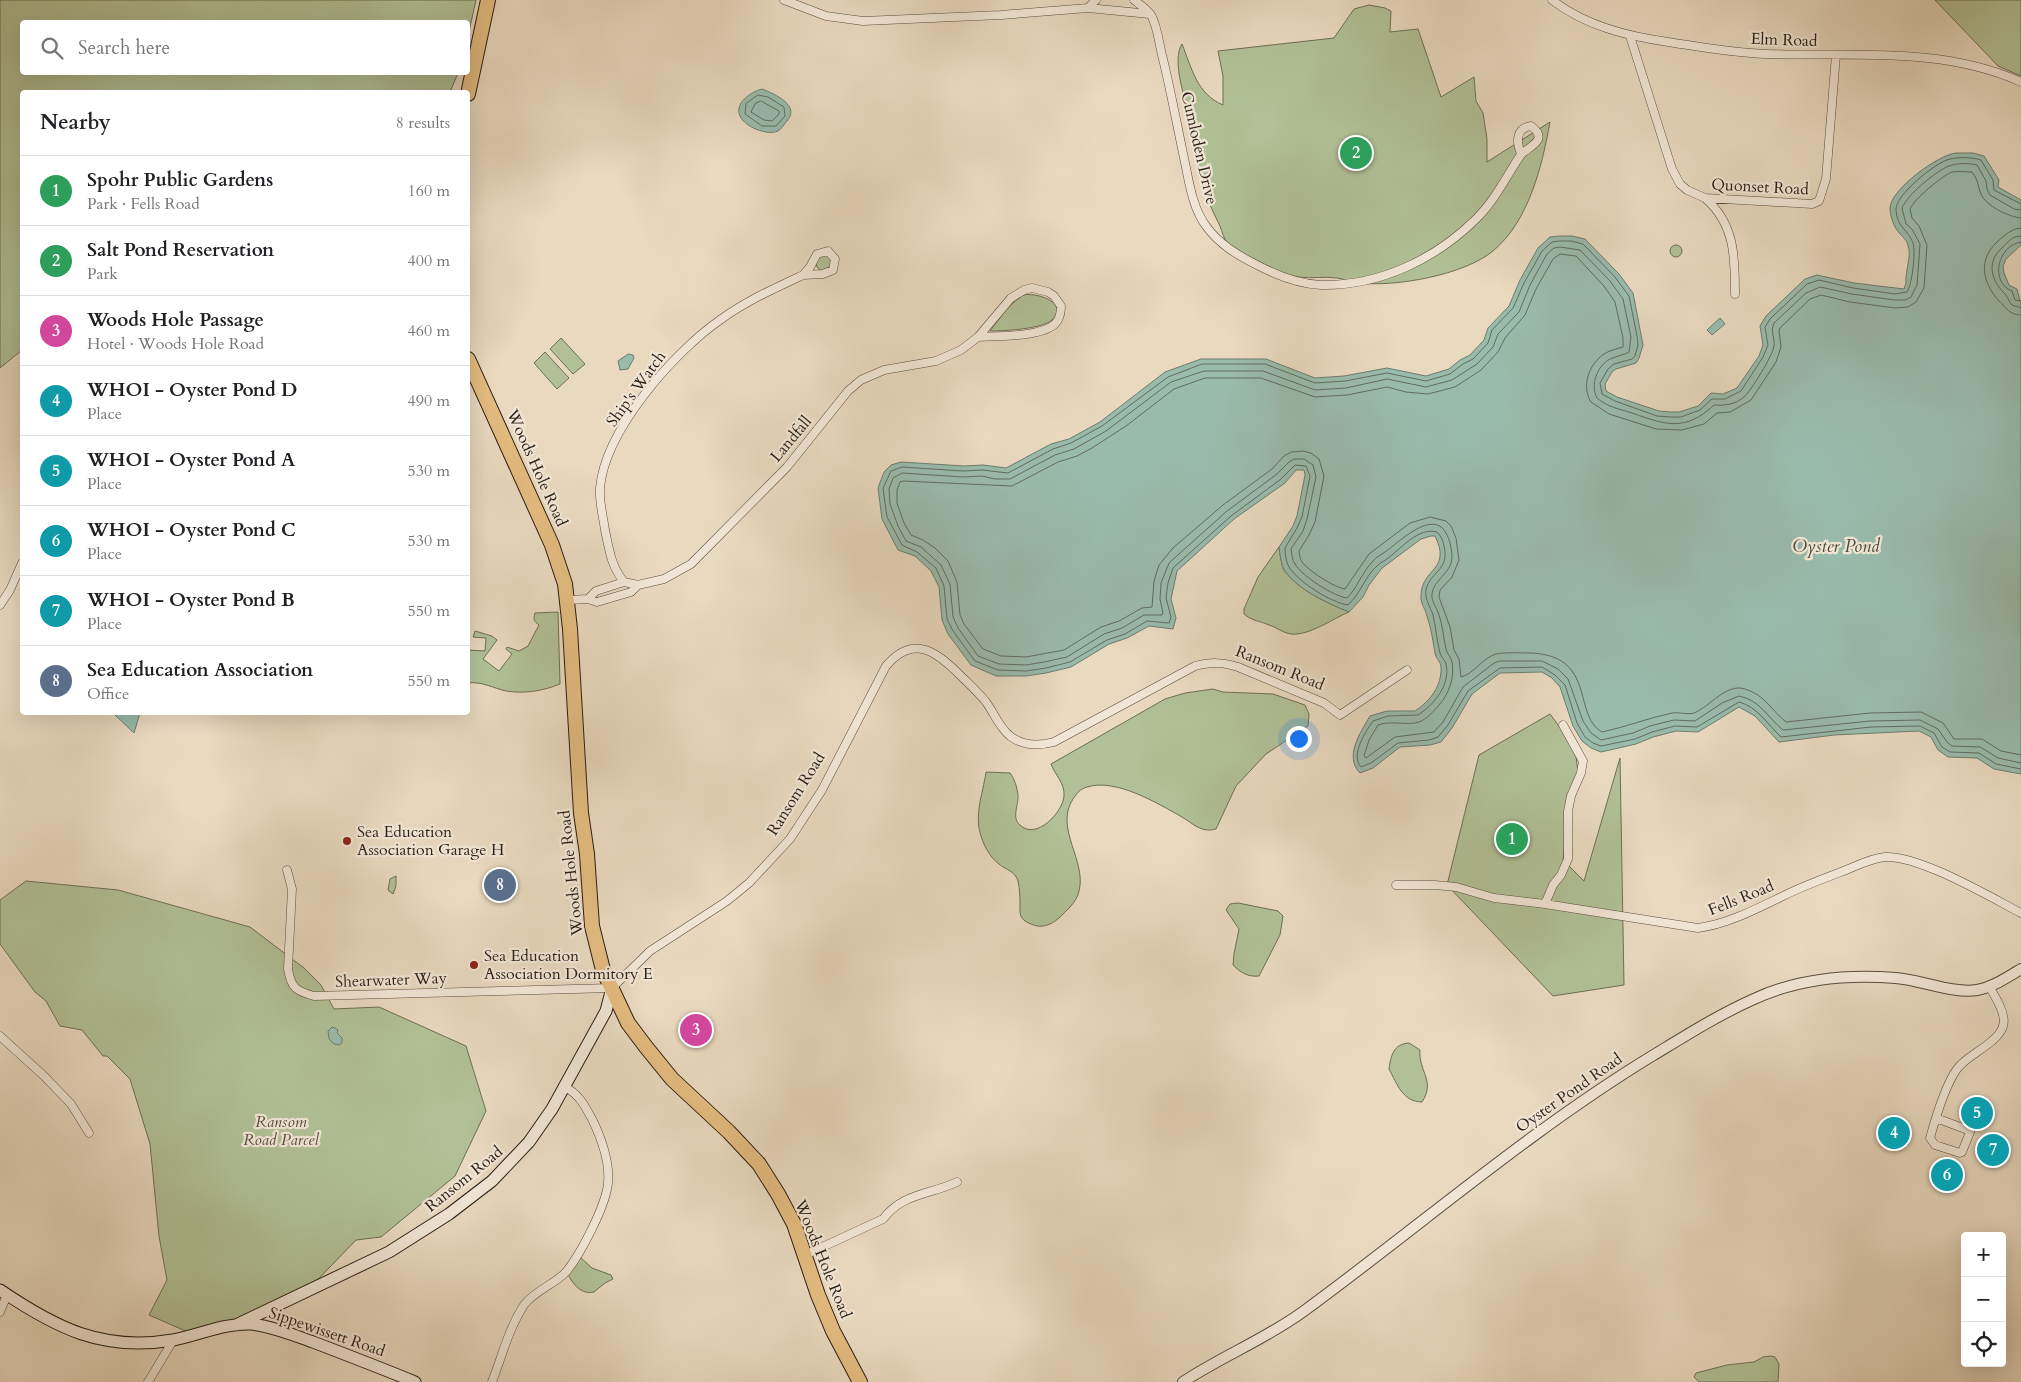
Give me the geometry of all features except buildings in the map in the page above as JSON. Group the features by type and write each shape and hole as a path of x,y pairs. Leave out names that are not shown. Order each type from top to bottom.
{"highway":[{"path":"469,90 488,0"},
{"name":"Woods Hole Road","path":"470,363 552,545 568,600 581,813 587,854 592,926 603,970 628,1022 672,1079 729,1132 759,1164 778,1194 794,1224 833,1331 860,1382"}],"main road":[{"name":"Ransom Road","path":"236,1325 389,1252 449,1214 492,1181 522,1151 537,1132 565,1087 606,1011 612,988"},
{"name":"Sippewissett Road","path":"3,1292 50,1321 87,1337 127,1342 174,1340 236,1325 261,1326 284,1332 415,1382"}],"street":[{"path":"784,0 826,16 863,22 1001,15 1088,8 1150,14"},
{"path":"1088,8 1096,0"},
{"path":"1134,0 1150,14"},
{"name":"Elm Road","path":"1552,0 1575,14 1630,36 1736,52 1902,55 1945,60 1983,68 2021,82"},
{"name":"Cumloden Drive","path":"1150,14 1169,82 1193,199 1205,225 1232,252 1282,276 1320,285 1343,284 1381,277 1413,265 1459,233 1478,217 1504,183 1521,153"},
{"name":"Quonset Road","path":"1630,36 1672,169 1680,184 1687,190 1704,198 1812,204 1819,201 1826,179 1836,55"},
{"path":"1704,198 1716,208 1728,232 1734,260 1735,294"},
{"name":"Ship's Watch","path":"624,582 613,566 601,507 600,488 604,469 620,432 654,383 672,361 690,344 719,320 735,310 804,274"},
{"name":"Landfall","path":"588,599 596,591 624,582 638,585 664,579 692,564 794,459 853,386 875,373 942,359 961,350 978,337 1006,303 1024,290 1032,288 1048,292 1054,296 1061,306 1059,318 1049,328 1001,336 978,337"},
{"path":"0,605 10,590 20,568"},
{"name":"Landfall","path":"568,600 588,599 597,602 631,592 638,585"},
{"name":"Ransom Road","path":"612,988 650,951 719,907 749,884 790,839 822,790 886,666 891,660 906,650 920,648 939,655 985,700 1006,732 1012,737 1032,745 1044,745 1054,742 1186,670 1212,662 1224,662 1238,666 1324,703 1340,715 1407,670"},
{"path":"1545,904 1553,885 1561,875 1568,859 1568,811 1571,796 1583,767 1583,761 1562,725"},
{"name":"Fells Road","path":"1396,885 1456,887 1494,898 1698,928 1712,926 1741,916 1862,863 1884,857 1892,857 1918,863 1976,889 2021,913"},
{"name":"Shearwater Way","path":"287,870 292,889 288,969 290,982 299,992 314,996 612,988"},
{"name":"Oyster Pond Road","path":"1183,1382 1289,1322 1572,1107 1685,1035 1741,1005 1765,994 1800,984 1861,977 1908,980 1961,990 1974,990 1989,986 2021,969"},
{"path":"1936,1118 1970,1132 1960,1154 1932,1144 1930,1138 1936,1118 1956,1071 1968,1058 1992,1042 2002,1029 2003,1012 1989,986"},
{"path":"0,1036 44,1076 71,1104 89,1133"},
{"path":"492,1382 513,1325 525,1303 567,1271 584,1244 608,1184 604,1148 599,1134 582,1100 565,1087"},
{"path":"805,1255 882,1219 891,1208 913,1196 942,1189 957,1182"},
{"path":"0,1312 3,1292"},
{"path":"148,1382 174,1340"}],"green space":[{"path":"0,0 476,0 470,27 470,20 20,20 20,75 457,75 451,90 20,90 20,352 0,368"},
{"path":"1935,0 2021,0 2021,76 1998,66"},
{"path":"1369,5 1391,11 1390,32 1418,29 1441,97 1474,77 1476,101 1483,113 1487,139 1487,162 1550,122 1538,174 1525,209 1505,239 1493,251 1465,267 1429,278 1374,284 1328,277 1304,278 1293,276 1236,251 1224,238 1201,177 1193,128 1180,82 1179,51 1182,44 1196,80 1207,94 1223,105 1223,76 1218,51 1334,38 1354,9"},
{"path":"1674,245 1678,245 1682,251 1678,257 1674,257 1670,253 1670,249"},
{"path":"824,255 830,257 832,263 830,269 824,271 818,269 816,263 818,257"},
{"path":"1023,295 1036,295 1050,300 1057,308 1052,320 1040,326 990,331 1008,307"},
{"path":"561,338 585,364 573,374 550,349"},
{"path":"545,352 569,378 557,389 534,363"},
{"path":"1279,547 1284,570 1297,584 1322,600 1349,612 1313,630 1298,634 1285,632 1253,620 1244,614 1244,609 1258,577"},
{"path":"558,612 560,684 540,690 520,692 470,683 470,650 485,651 486,638 473,637 475,631 492,636 497,640 483,659 499,671 512,654 506,649 507,647 519,651 528,646 539,625 534,620 535,613"},
{"path":"1213,689 1223,692 1273,694 1305,705 1309,714 1308,726 1266,754 1236,786 1216,829 1206,830 1198,827 1161,805 1123,789 1098,785 1081,790 1073,799 1068,810 1067,821 1079,868 1078,895 1074,903 1053,923 1038,926 1024,920 1020,913 1020,891 1017,878 991,856 979,830 979,813 986,772 1010,773 1018,792 1017,822 1026,829 1041,827 1059,810 1064,796 1061,783 1051,764 1165,699 1185,693"},
{"path":"1550,714 1575,748 1579,781 1567,818 1563,860 1584,881 1620,758 1624,985 1553,996 1447,885 1479,755"},
{"path":"396,876 396,886 393,894 388,890 390,879"},
{"name":"Ransom Road Parcel","path":"26,881 118,890 250,927 304,968 321,985 334,1009 379,1007 466,1046 486,1111 455,1176 381,1237 356,1240 302,1296 197,1336 149,1315 167,1280 159,1236 150,1144 130,1079 107,1056 103,1056 82,1030 60,1026 46,1001 35,992 0,944 0,900"},
{"path":"1238,903 1278,911 1283,916 1280,935 1259,976 1245,974 1233,965 1239,929 1226,910 1230,904"},
{"path":"1409,1043 1420,1050 1421,1064 1427,1082 1426,1095 1422,1102 1405,1096 1389,1069 1392,1055 1396,1048"},
{"path":"580,1257 592,1268 611,1275 613,1279 594,1292 582,1291 572,1282 568,1274"},
{"path":"1763,1357 1775,1357 1779,1364 1778,1382 1699,1382 1694,1377 1696,1373 1727,1365 1754,1362"}],"water":[{"path":"762,89 780,97 789,106 791,111 790,116 778,131 757,130 746,124 740,116 739,107 741,103 749,95"},
{"name":"Oyster Pond","path":"1956,153 1973,153 1984,156 1999,180 1998,187 2021,200 2021,245 2006,259 2003,266 2009,285 2017,289 2021,305 2021,774 1994,769 1977,758 1948,757 1938,750 1931,737 1919,731 1834,735 1779,742 1755,716 1739,707 1698,732 1676,731 1636,744 1601,752 1591,748 1582,741 1573,726 1560,687 1552,678 1542,672 1500,673 1472,694 1452,728 1441,742 1430,745 1400,747 1373,768 1360,773 1355,767 1353,752 1358,737 1370,716 1387,711 1415,711 1426,703 1437,687 1441,674 1441,665 1436,655 1430,625 1421,598 1426,579 1435,568 1440,556 1435,536 1421,539 1382,568 1369,585 1363,597 1349,612 1332,604 1297,584 1284,570 1282,565 1279,547 1293,526 1297,516 1305,475 1304,470 1296,470 1285,483 1234,519 1177,571 1171,599 1176,618 1173,629 1149,626 1127,638 1109,644 1071,667 1026,676 996,676 971,665 948,634 942,620 939,587 931,571 915,556 898,550 882,519 878,488 884,472 891,465 901,462 964,466 983,465 1006,468 1051,444 1069,439 1100,422 1165,372 1201,359 1266,359 1315,378 1344,376 1387,368 1426,376 1449,369 1470,355 1484,340 1488,328 1509,306 1520,280 1538,248 1550,237 1572,236 1585,239 1619,274 1633,293 1643,345 1636,363 1612,372 1605,384 1606,391 1617,397 1659,411 1679,412 1698,406 1711,393 1723,394 1737,388 1759,356 1763,345 1760,326 1766,316 1805,279 1817,275 1854,283 1904,289 1909,249 1906,240 1898,232 1893,222 1890,208 1892,200 1907,183 1927,166"},
{"path":"1720,318 1725,324 1712,335 1707,330"},
{"path":"628,354 633,355 634,358 628,369 620,370 618,361"},
{"path":"115,715 139,715 134,733"},
{"path":"332,1027 338,1030 337,1033 342,1038 342,1043 339,1045 334,1044 329,1039 328,1031"}],"place":[{"name":"Salt Pond Reservation","path":"1356,153"},
{"name":"Spohr Public Gardens","path":"1512,839"},
{"name":"Sea Education Association Garage H","path":"347,841"},
{"name":"Sea Education Association","path":"500,885"},
{"name":"Sea Education Association Dormitory E","path":"474,965"},
{"name":"Woods Hole Passage","path":"696,1030"},
{"name":"WHOI - Oyster Pond A","path":"1977,1113"},
{"name":"WHOI - Oyster Pond D","path":"1894,1133"},
{"name":"WHOI - Oyster Pond B","path":"1993,1150"},
{"name":"WHOI - Oyster Pond C","path":"1947,1175"}]}
